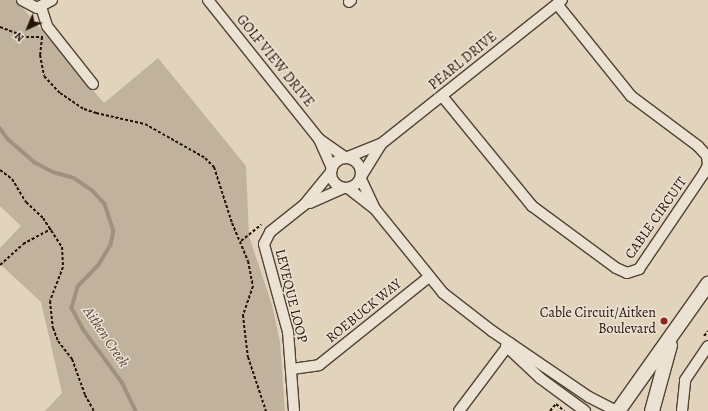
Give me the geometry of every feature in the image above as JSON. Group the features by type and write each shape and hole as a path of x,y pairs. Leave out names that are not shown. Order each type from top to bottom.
{"main road":[{"path":"617,411 708,284"},
{"path":"652,411 672,335"}],"street":[{"path":"22,0 32,6 41,7 52,0"},
{"name":"GOLF VIEW DRIVE","path":"208,0 319,139 331,170"},
{"name":"PEARL DRIVE","path":"347,157 381,144 560,2"},
{"name":"CABLE CIRCUIT","path":"442,96 532,206 616,268 627,273 639,269 704,173 708,165 707,156 702,150 631,96 560,2"},
{"path":"41,7 44,20 51,32 93,84"},
{"name":"GOLF VIEW DRIVE","path":"319,139 347,157"},
{"name":"PEARL DRIVE","path":"361,177 381,144"},
{"path":"375,210 361,177 359,163 347,157 338,160 331,170 334,182 346,188 375,210 429,277 450,299 508,344 589,397 617,411"},
{"name":"LEVEQUE LOOP","path":"294,411 292,370 286,322 263,248 270,232 304,205 331,170"},
{"path":"346,188 356,185 361,177"},
{"name":"LEVEQUE LOOP","path":"304,205 346,188"},
{"name":"ROEBUCK WAY","path":"292,370 319,365 429,277"},
{"path":"459,411 508,344"},
{"path":"508,344 540,378 585,411"},
{"path":"682,411 685,380 708,346"}],"path":[{"path":"0,27 26,37 42,37 40,55 44,76 60,93 84,109 145,124 211,163 218,174 232,222 241,241 252,286 243,315 248,357 266,411"},
{"path":"0,170 12,179 26,202 51,229 62,247 64,260 50,301 53,328 58,341 72,358 85,395 94,411"},
{"path":"241,241 263,223"},
{"path":"0,265 23,244 51,229"},
{"path":"550,411 556,404 564,411"}],"shaded area":[{"path":"0,0 16,0 104,103 158,58 246,166 249,236 272,305 280,342 285,411 45,411 62,393 41,302 0,264 0,248 21,226 0,206"}],"waterway":[{"name":"Aitken Creek","path":"0,128 8,139 34,162 53,172 74,178 93,191 105,204 114,231 111,245 99,265 78,287 72,308 83,329 122,382 136,411"}],"place":[{"name":"Cable Circuit/Aitken Boulevard","path":"664,321"}]}
